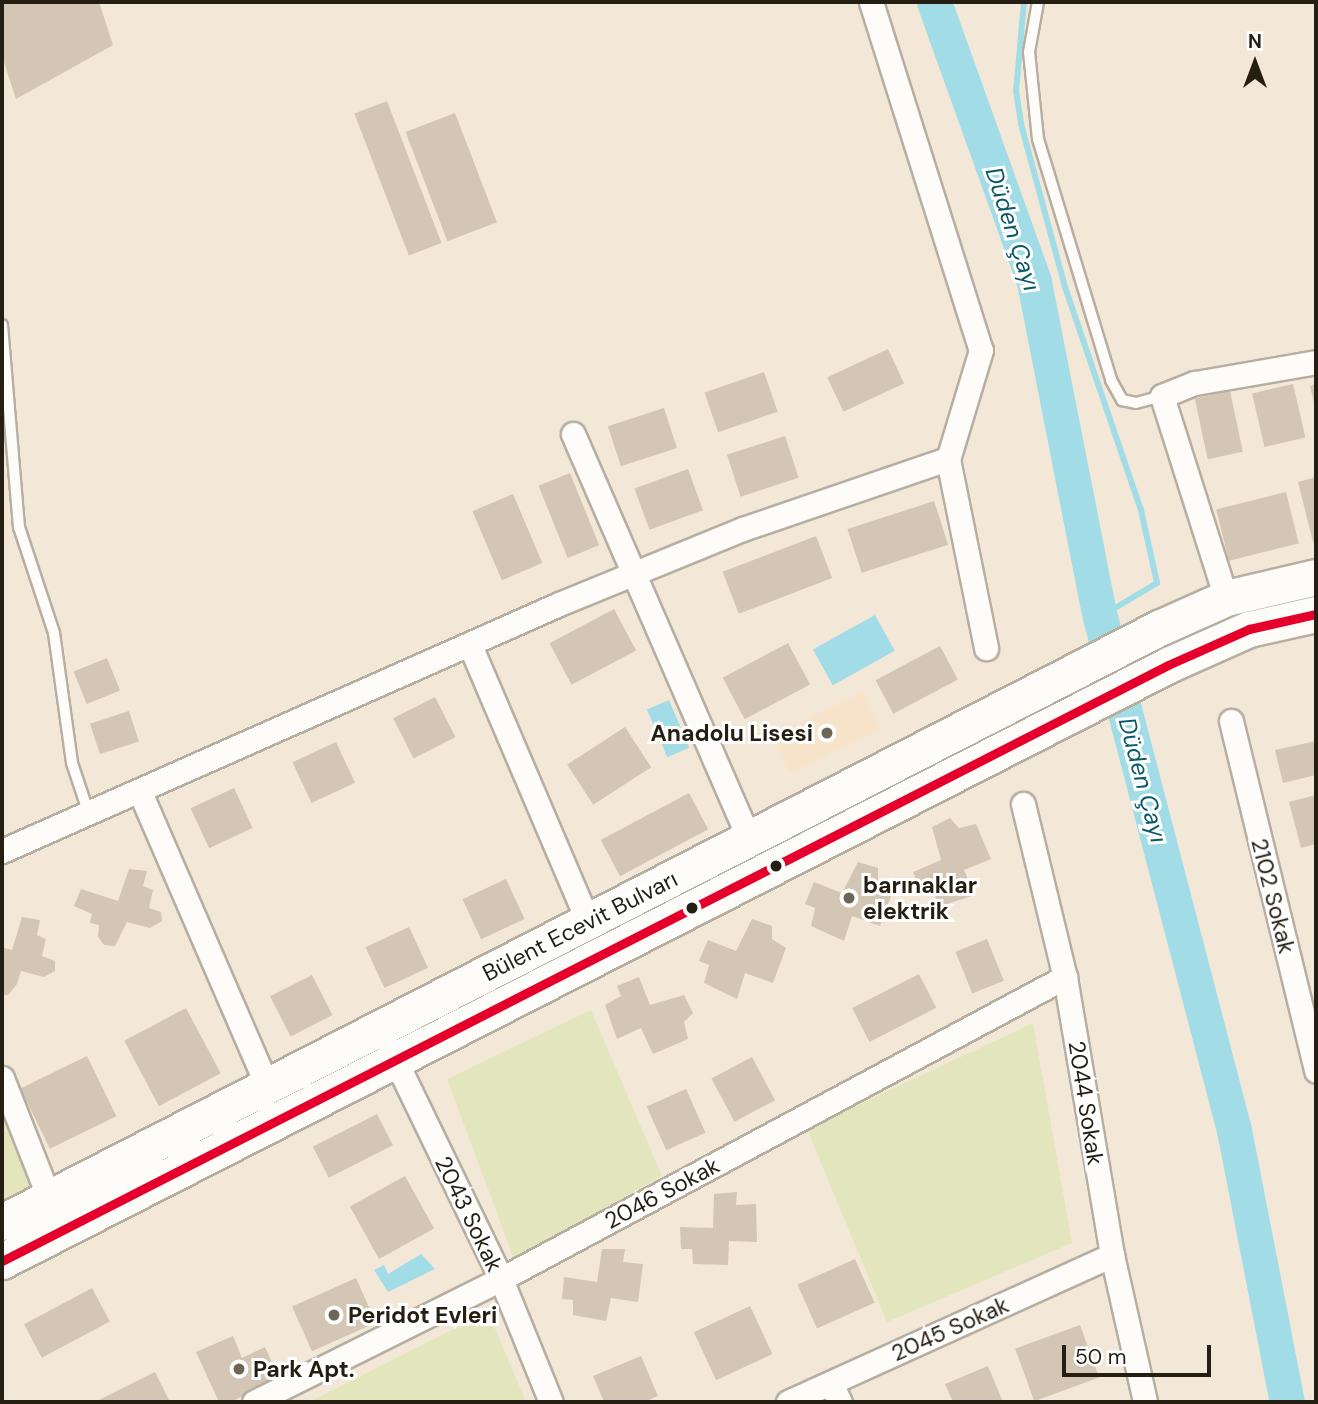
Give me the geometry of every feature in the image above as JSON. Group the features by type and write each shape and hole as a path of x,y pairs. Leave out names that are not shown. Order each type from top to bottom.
{"main road":[{"name":"Bülent Ecevit Bulvarı","path":"2,1261 395,1059 1043,708 1159,628 1226,598 1316,577"},
{"name":"Bülent Ecevit Bulvarı","path":"2,1222 749,839 1043,708 1168,665 1249,629 1316,614"}],"street":[{"path":"871,2 981,350 948,460 986,648"},
{"path":"1226,598 1162,396 1195,383 1316,362"},
{"path":"573,434 631,575 749,839"},
{"path":"2,851 631,575 743,529 948,460"},
{"path":"470,645 588,922"},
{"name":"2102 Sokak","path":"1231,721 1316,1071"},
{"path":"140,792 267,1086"},
{"name":"2044 Sokak","path":"1023,804 1065,977 1112,1255 1145,1402"},
{"name":"2046 Sokak","path":"254,1402 501,1279 1065,977"},
{"name":"2043 Sokak","path":"379,1029 501,1279 551,1402"},
{"path":"2,1078 49,1198"},
{"name":"2045 Sokak","path":"788,1402 836,1392 1112,1255"}],"lane":[{"path":"1038,2 1029,52 1038,139 1111,380 1122,400 1136,403 1162,396"},
{"path":"2,325 19,527 54,633 72,763 89,814"}],"shaded area":[{"name":"Anadolu Lisesi","path":"863,692 881,729 790,773 772,736"}],"green space":[{"path":"591,1010 662,1176 514,1259 447,1079"},
{"path":"1033,1023 1072,1243 887,1322 807,1129"},
{"path":"2,1102 35,1189 2,1202"},
{"path":"488,1312 526,1402 309,1402"}],"water":[{"path":"875,615 895,651 833,685 813,649"},
{"path":"669,700 689,748 667,757 647,709"},
{"path":"421,1254 435,1269 388,1292 374,1270 384,1265 388,1274"}],"building":[{"path":"2,2 99,2 113,45 16,99 2,56"},
{"path":"387,101 441,243 409,255 354,114"},
{"path":"455,113 497,222 447,241 406,132"},
{"path":"888,349 904,383 843,412 827,377"},
{"path":"764,372 778,412 718,432 704,393"},
{"path":"1293,384 1305,438 1264,447 1252,393"},
{"path":"1316,384 1316,407 1315,407 1310,386"},
{"path":"1230,391 1243,452 1208,459 1195,398"},
{"path":"664,408 677,448 621,466 608,426"},
{"path":"785,436 799,478 741,497 727,455"},
{"path":"688,469 703,510 649,530 634,488"},
{"path":"570,473 599,545 568,558 538,486"},
{"path":"1316,477 1316,541 1313,542 1298,482"},
{"path":"1286,492 1299,543 1229,561 1216,509"},
{"path":"513,494 542,563 502,580 472,511"},
{"path":"934,501 948,545 862,573 847,529"},
{"path":"816,536 832,578 739,614 723,572"},
{"path":"614,609 636,650 572,685 550,643"},
{"path":"788,643 810,684 745,719 723,678"},
{"path":"940,646 958,680 893,714 876,680"},
{"path":"107,658 120,690 87,704 74,671"},
{"path":"435,697 455,737 414,758 393,718"},
{"path":"129,711 139,741 100,754 90,724"},
{"path":"625,727 651,767 593,805 567,765"},
{"path":"1316,741 1316,775 1283,783 1275,750"},
{"path":"336,742 355,783 312,803 292,762"},
{"path":"234,788 253,828 209,848 190,808"},
{"path":"689,793 708,829 620,876 601,840"},
{"path":"1316,795 1316,844 1301,848 1289,802"},
{"path":"950,818 959,828 976,824 991,859 964,870 975,895 941,906 931,890 921,893 913,872 941,860 932,827"},
{"name":"barınaklar elektrik","path":"858,862 878,868 878,882 893,891 880,926 852,916 844,941 811,926 815,908 805,904 814,882 842,893"},
{"path":"129,869 147,871 143,886 153,890 149,908 161,912 162,921 150,928 127,922 115,946 104,945 98,937 99,925 90,923 92,914 74,906 81,889 118,901"},
{"path":"506,879 525,919 481,939 462,899"},
{"path":"22,917 40,920 37,935 46,939 42,956 55,961 55,971 44,977 21,971 17,984 8,995 2,995 2,947 12,950"},
{"path":"752,919 772,926 772,939 786,948 773,983 745,973 737,999 704,983 709,965 699,961 708,940 736,951"},
{"path":"409,927 428,968 385,988 365,947"},
{"path":"987,939 1004,981 972,993 955,952"},
{"path":"919,974 936,1008 869,1042 852,1008"},
{"path":"312,975 332,1015 291,1036 270,996"},
{"path":"639,977 650,1005 684,995 693,1013 684,1022 688,1039 653,1054 641,1028 617,1039 605,1005 621,996 617,986"},
{"path":"186,1008 221,1073 159,1106 124,1041"},
{"path":"87,1056 116,1116 50,1149 20,1088"},
{"path":"752,1057 775,1100 734,1122 711,1079"},
{"path":"686,1089 706,1133 666,1150 647,1106"},
{"path":"377,1114 393,1145 329,1178 313,1147"},
{"path":"405,1176 434,1228 379,1259 350,1207"},
{"path":"737,1192 736,1205 756,1204 757,1242 729,1241 728,1265 693,1264 692,1249 681,1249 680,1227 713,1228 714,1194"},
{"path":"602,1249 625,1249 623,1262 643,1264 638,1302 611,1298 606,1321 573,1315 573,1300 562,1299 564,1277 597,1282"},
{"path":"855,1259 875,1303 817,1328 797,1285"},
{"name":"Peridot Evleri","path":"356,1278 376,1323 312,1351 292,1306"},
{"path":"92,1288 110,1322 42,1358 24,1324"},
{"path":"750,1306 772,1354 716,1380 694,1332"},
{"path":"1080,1325 1099,1378 1034,1401 1015,1349"},
{"name":"Park Apt.","path":"233,1336 242,1358 265,1347 280,1380 230,1402 219,1402 196,1352"},
{"path":"641,1356 658,1396 644,1402 604,1402 593,1376"},
{"path":"988,1366 1003,1402 953,1402 945,1384"},
{"path":"155,1372 170,1402 95,1402"}],"waterway":[{"name":"Düden Çayı","path":"934,2 1034,282 1100,617 1234,1130 1287,1402"},
{"path":"1024,2 1016,91 1021,124 1065,287 1141,510 1157,583 1100,617"}],"transit line":[{"path":"2,1261 1168,665 1249,629 1316,614"}],"place":[{"name":"Anadolu Lisesi","path":"827,733"},
{"name":"barınaklar elektrik","path":"849,898"},
{"name":"Peridot Evleri","path":"334,1315"},
{"name":"Park Apt.","path":"239,1369"}]}
